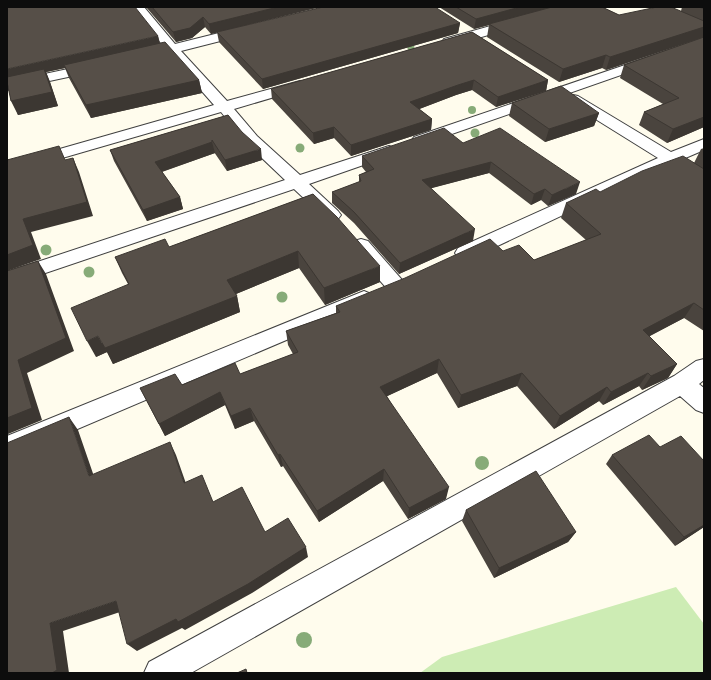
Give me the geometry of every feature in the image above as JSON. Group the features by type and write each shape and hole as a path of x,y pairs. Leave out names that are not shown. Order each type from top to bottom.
{"street":[{"path":"7,448 403,282 251,139 198,76 172,49 138,7"},
{"path":"436,46 571,7"},
{"path":"456,24 487,44"},
{"path":"150,55 257,28"},
{"path":"7,279 434,136 553,87 704,42"},
{"path":"7,86 106,65"},
{"path":"7,168 315,81"},
{"path":"553,87 704,179"},
{"path":"446,262 704,144"},
{"path":"160,673 682,383 704,368"},
{"path":"682,383 704,402"}],"green space":[{"path":"676,587 704,624 704,673 420,673 442,657"}],"building":[{"path":"7,7 135,7 158,36 7,69"},
{"path":"152,7 278,7 209,24 203,17 190,28 173,32"},
{"path":"323,7 435,7 460,23 262,79 217,32"},
{"path":"456,7 520,7 476,19"},
{"path":"552,7 602,7 619,15 657,7 671,7 704,21 704,27 610,57 606,55 563,69 489,24"},
{"path":"472,32 548,80 498,97 474,80 458,85 410,102 432,119 351,145 334,127 313,133 271,89"},
{"path":"704,37 704,117 673,129 644,112 679,98 624,65"},
{"path":"165,42 199,80 86,105 64,65"},
{"path":"44,69 52,92 11,101 7,77"},
{"path":"561,86 599,113 549,129 512,103"},
{"path":"228,115 242,132 261,149 225,160 212,140 212,142 155,162 180,197 143,210 110,150"},
{"path":"444,128 463,143 500,128 580,182 552,195 545,189 534,194 491,162 422,180 475,229 400,263 354,212 332,192 361,181 359,175 374,169 362,156"},
{"path":"59,146 65,160 73,158 87,202 23,219 33,245 7,255 7,160"},
{"path":"683,156 704,169 704,310 694,303 643,330 677,364 651,376 648,373 611,392 607,387 560,416 522,373 461,395 439,359 380,387 449,487 409,508 384,469 317,511 280,454 278,455 250,408 231,416 220,392 159,424 140,388 175,374 182,385 235,363 240,374 298,352 286,331 340,312 336,306 405,278 490,239 503,251 519,245 534,260 601,234 566,203 596,189 600,192 642,171"},
{"path":"313,194 337,217 380,266 324,288 298,251 227,280 237,296 105,348 98,336 87,341 71,308 129,284 115,257 165,239 169,247"},
{"path":"38,261 66,338 18,360 32,408 7,418 7,271"},
{"path":"69,417 89,476 170,442 184,483 202,475 213,502 242,487 265,532 288,518 306,547 248,584 178,622 176,619 127,644 116,601 50,623 57,670 52,673 7,673 7,443"},
{"path":"649,435 660,447 681,436 704,461 704,525 684,537 612,455"},
{"path":"536,471 576,532 499,568 466,510"},
{"path":"246,669 247,673 237,673"}]}
